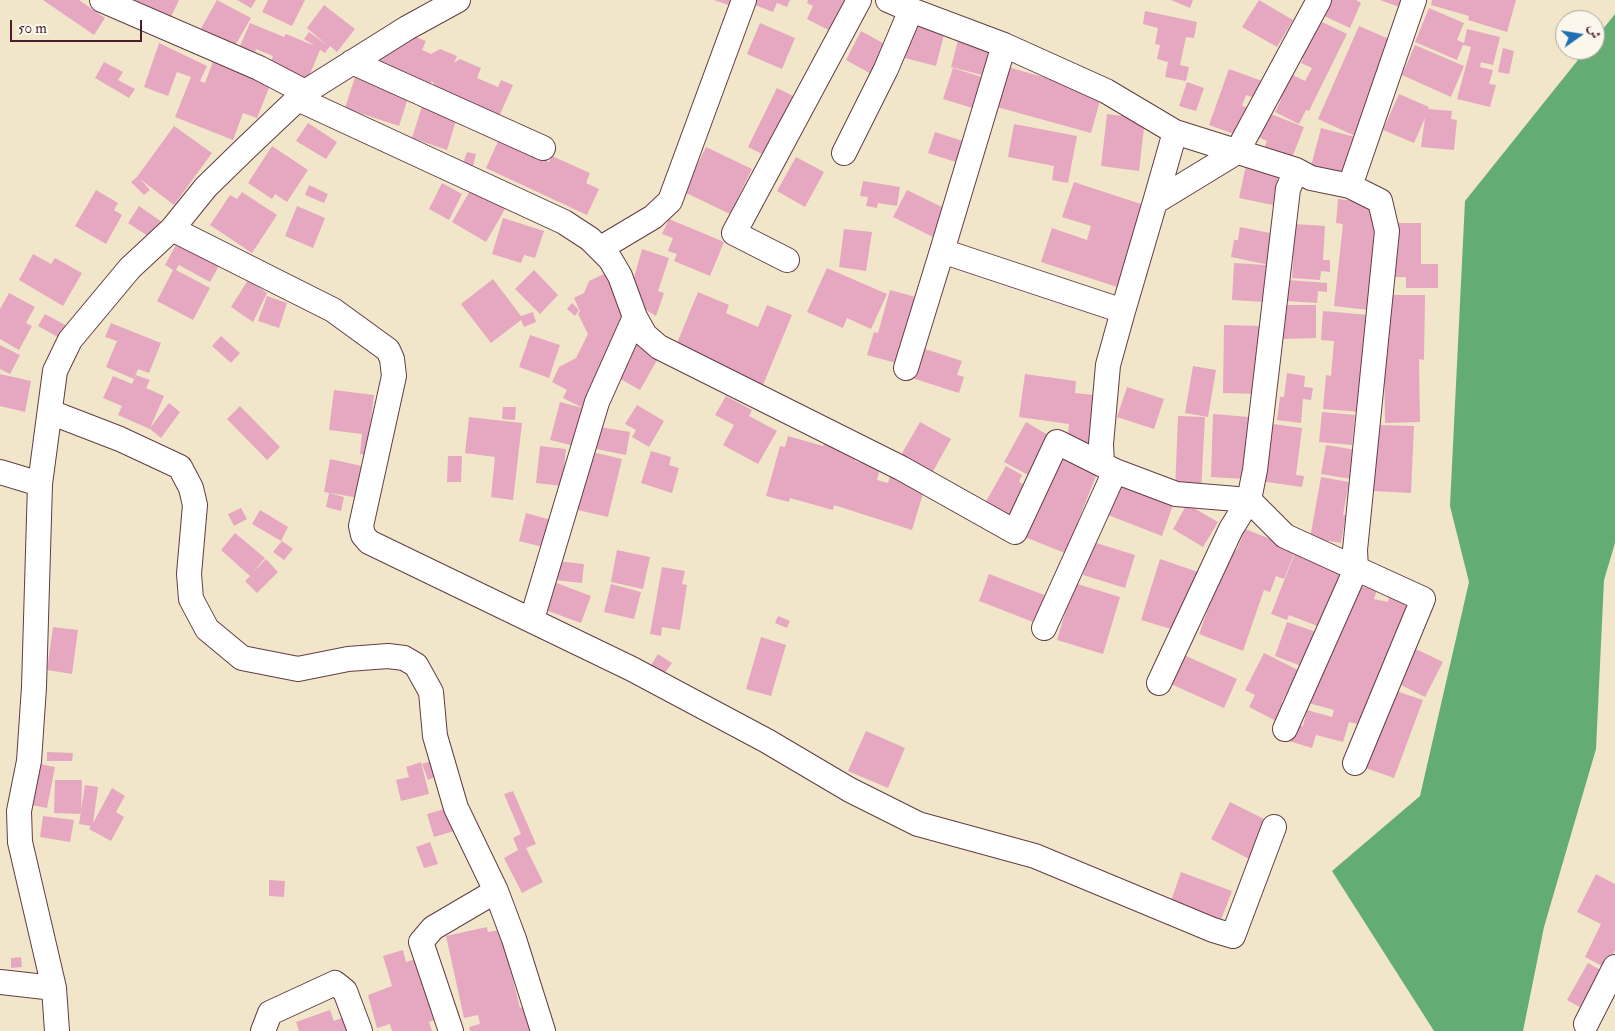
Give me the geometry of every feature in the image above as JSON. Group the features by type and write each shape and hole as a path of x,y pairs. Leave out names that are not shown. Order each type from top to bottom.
{"street":[{"path":"102,0 259,68 302,95 564,222 601,248 615,265 635,317 645,335 659,347 901,468 1015,532 1057,442 1109,467 1176,494 1248,500 1285,536 1422,599 1355,763"},
{"path":"57,1031 54,988 20,842 19,811 29,762 34,687 40,484 50,412 51,387 55,371 70,340 130,268 172,229 206,187 302,95 352,62 458,0"},
{"path":"601,248 653,217 670,201 744,0"},
{"path":"787,260 734,233 859,0"},
{"path":"888,0 1004,45 1106,91 1175,132 1296,170 1311,178 1350,186 1380,201 1387,231 1356,540 1356,569 1286,729"},
{"path":"1155,202 1237,152 1319,0"},
{"path":"1350,186 1414,0"},
{"path":"844,152 886,69 911,10"},
{"path":"906,368 1004,45"},
{"path":"352,62 543,148"},
{"path":"1044,628 1109,467 1101,444 1108,365 1175,132"},
{"path":"1159,683 1231,530 1248,500 1255,470 1288,189 1296,170"},
{"path":"172,229 333,310 388,350 394,376 361,526 363,535 369,542 532,619 632,669 767,741 850,790 918,824 1035,856 1213,930 1233,936 1274,827"},
{"path":"942,251 1123,311"},
{"path":"532,619 597,402 635,317"},
{"path":"50,412 128,442 180,467 191,488 195,505 190,574 191,599 207,629 242,658 298,669 348,659 388,656 404,658 416,665 431,692 435,736 456,808 496,891 514,939 543,1031"},
{"path":"0,472 40,484"},
{"path":"451,1031 421,942 433,928 496,891"},
{"path":"1586,1024 1615,967"},
{"path":"0,982 54,988"},
{"path":"263,1031 270,1013 335,983 345,991 360,1031"}],"green space":[{"path":"1615,14 1615,543 1604,580 1596,749 1544,927 1523,1031 1434,1031 1332,871 1420,796 1469,582 1450,506 1465,201 1578,60 1605,60 1605,26"}],"building":[{"path":"43,0 79,0 105,18 94,35"},
{"path":"134,0 179,0 171,17"},
{"path":"217,0 251,18 232,51 199,32"},
{"path":"237,0 256,0 251,8"},
{"path":"268,0 305,0 292,26 262,12"},
{"path":"714,0 739,0 737,8"},
{"path":"757,0 790,0 787,7 777,3 773,12 755,5"},
{"path":"808,0 856,0 838,35 807,19 813,6 807,3"},
{"path":"1171,0 1193,0 1190,8"},
{"path":"1259,0 1293,20 1277,47 1242,27"},
{"path":"1326,0 1356,0 1361,3 1350,28 1320,14"},
{"path":"1380,0 1411,0 1408,10"},
{"path":"1432,0 1516,0 1507,32 1468,20 1469,16 1431,5"},
{"path":"324,5 355,29 337,52 330,46 325,53 320,50 307,81 269,66 273,56 256,49 255,52 240,46 250,23 284,37 286,34 315,46 304,39 309,32 327,45 307,28"},
{"path":"1429,8 1464,23 1457,40 1464,43 1467,29 1500,37 1493,65 1481,62 1480,67 1493,70 1489,84 1496,85 1490,107 1457,99 1471,47 1463,45 1457,60 1415,42"},
{"path":"1145,11 1197,22 1194,38 1186,37 1180,65 1189,67 1186,81 1165,77 1168,62 1157,59 1160,45 1155,44 1158,28 1143,24"},
{"path":"1318,20 1347,34 1309,111 1306,110 1299,124 1275,112 1281,100 1277,98 1289,73 1305,81 1312,68 1301,63 1303,58 1300,57"},
{"path":"760,23 795,38 782,69 747,54"},
{"path":"914,23 945,31 936,66 905,58"},
{"path":"1359,26 1396,42 1355,136 1318,119"},
{"path":"861,31 890,47 875,76 846,60"},
{"path":"960,33 995,43 986,76 951,67"},
{"path":"413,36 426,41 422,50 431,54 440,49 457,56 454,63 460,59 481,68 477,78 498,87 501,80 513,85 498,119 440,94 432,81 427,91 383,66 378,57"},
{"path":"159,43 207,66 200,81 205,83 215,56 273,78 257,118 243,113 233,140 175,117 191,77 177,72 168,96 144,87"},
{"path":"1415,45 1464,66 1451,97 1402,75"},
{"path":"1503,48 1514,51 1509,74 1498,72"},
{"path":"104,62 123,72 118,80 135,89 129,98 95,78"},
{"path":"1008,67 1102,94 1091,133 997,107"},
{"path":"953,68 988,79 979,110 943,99"},
{"path":"1229,69 1265,82 1258,99 1246,95 1242,106 1250,108 1240,136 1209,125"},
{"path":"355,77 409,95 399,126 345,108"},
{"path":"1187,82 1204,88 1196,111 1179,106"},
{"path":"777,88 801,100 772,159 748,147"},
{"path":"1399,94 1429,107 1428,109 1452,111 1451,119 1457,120 1454,150 1421,147 1425,118 1414,143 1383,130"},
{"path":"423,103 458,114 447,150 412,138"},
{"path":"1268,113 1304,127 1291,160 1264,149 1267,141 1258,137"},
{"path":"1107,114 1145,119 1139,171 1101,166"},
{"path":"308,123 337,142 326,159 296,141"},
{"path":"1014,124 1077,136 1068,183 1052,180 1054,166 1008,157"},
{"path":"174,126 212,153 174,205 140,179 150,190 144,195 131,182 137,177"},
{"path":"1321,128 1359,138 1349,176 1311,166"},
{"path":"935,132 969,143 962,164 928,153"},
{"path":"499,139 549,162 552,156 590,173 586,183 599,189 587,215 486,168"},
{"path":"272,146 308,170 287,202 275,194 272,199 248,183"},
{"path":"706,147 752,169 730,214 684,192"},
{"path":"467,152 476,154 473,166 463,163"},
{"path":"796,157 824,172 805,207 777,191"},
{"path":"1246,165 1279,172 1273,205 1239,198"},
{"path":"863,181 900,187 897,206 878,203 877,208 866,206 868,197 860,196"},
{"path":"475,182 509,202 486,242 452,222"},
{"path":"1074,182 1144,205 1117,287 1041,262 1052,228 1087,240 1091,226 1062,217"},
{"path":"442,183 462,194 449,220 429,209"},
{"path":"309,185 328,194 324,203 305,195"},
{"path":"96,190 118,203 114,210 122,215 106,244 75,226"},
{"path":"907,190 946,209 933,237 893,217"},
{"path":"242,192 277,215 252,253 210,225 230,195 237,199"},
{"path":"1338,199 1374,203 1372,223 1379,224 1369,310 1334,306 1343,224 1336,223"},
{"path":"139,206 162,222 151,238 128,223"},
{"path":"297,206 325,218 313,248 285,236"},
{"path":"503,218 544,231 535,258 524,255 521,263 492,254"},
{"path":"669,219 724,242 710,276 674,261 677,254 668,251 673,238 662,234"},
{"path":"1392,223 1421,223 1421,264 1438,264 1438,288 1406,288 1406,277 1393,277"},
{"path":"1295,224 1325,226 1323,260 1330,260 1330,272 1321,271 1320,280 1292,278"},
{"path":"1240,227 1275,234 1269,265 1231,257 1234,240 1238,240"},
{"path":"844,229 872,232 866,271 839,267"},
{"path":"178,241 220,264 210,282 179,265 176,270 210,288 193,320 157,301 173,270 165,265"},
{"path":"642,249 669,258 658,291 664,293 656,316 628,299"},
{"path":"33,254 51,264 55,258 82,273 63,306 19,280"},
{"path":"1234,263 1267,265 1265,302 1232,300"},
{"path":"827,268 887,294 871,329 847,318 843,328 807,312"},
{"path":"534,270 558,295 540,314 515,289"},
{"path":"606,273 629,321 579,447 550,440 560,402 583,408 563,398 567,390 552,382 559,367 576,358 588,334 578,314 580,311 574,298 584,293 589,281"},
{"path":"493,279 521,316 533,312 536,322 524,327 521,320 491,343 461,304"},
{"path":"248,280 267,293 253,322 231,307"},
{"path":"1288,280 1327,283 1327,292 1318,291 1317,303 1287,301"},
{"path":"890,290 923,299 903,365 867,355 874,332 878,333"},
{"path":"698,292 729,305 726,313 758,327 767,305 792,315 763,385 675,348"},
{"path":"9,293 35,307 26,323 32,326 19,350 0,339 0,309"},
{"path":"1383,295 1425,295 1424,360 1419,359 1420,422 1385,423"},
{"path":"267,296 287,303 279,328 258,321"},
{"path":"572,303 579,310 575,316 567,309"},
{"path":"1282,305 1316,305 1316,338 1283,339"},
{"path":"1323,311 1369,315 1361,412 1323,409 1326,375 1331,376 1334,341 1321,340"},
{"path":"45,314 71,328 65,341 38,326"},
{"path":"111,323 161,343 149,373 138,369 134,379 106,367 117,341 105,337"},
{"path":"1224,325 1261,326 1260,394 1223,393"},
{"path":"530,335 560,345 549,378 519,367"},
{"path":"221,336 240,353 231,363 212,346"},
{"path":"630,338 660,355 640,390 610,373"},
{"path":"0,345 20,355 10,374 0,369"},
{"path":"922,348 962,361 957,375 964,377 959,393 912,378"},
{"path":"1193,366 1216,370 1208,417 1185,413"},
{"path":"1287,373 1305,376 1304,387 1313,388 1311,400 1303,399 1301,423 1277,420 1280,397 1284,397"},
{"path":"0,374 31,381 25,412 0,406"},
{"path":"1025,374 1076,381 1075,393 1103,396 1096,448 1067,444 1069,424 1019,417"},
{"path":"136,375 150,380 146,388 164,396 150,428 169,403 180,412 161,438 150,429 118,415 122,406 103,398 113,376 132,384"},
{"path":"1127,387 1164,399 1154,429 1117,417"},
{"path":"334,390 374,395 370,427 379,428 375,456 360,454 362,434 329,430"},
{"path":"726,396 752,410 749,416 777,431 758,464 723,445 734,425 715,415"},
{"path":"637,405 664,421 649,447 632,437 636,430 625,424"},
{"path":"240,406 280,447 267,460 227,419"},
{"path":"503,407 516,407 515,420 502,419"},
{"path":"1322,412 1355,415 1352,445 1319,442"},
{"path":"1213,414 1249,417 1245,479 1211,477"},
{"path":"1178,416 1205,417 1201,492 1175,491"},
{"path":"469,417 522,423 513,500 491,497 495,457 465,453"},
{"path":"920,422 951,439 932,473 901,455"},
{"path":"1026,422 1053,438 1032,477 1004,462"},
{"path":"1273,424 1302,428 1296,475 1304,476 1302,487 1260,481 1268,457"},
{"path":"1377,425 1414,426 1411,493 1372,491"},
{"path":"600,427 630,432 626,455 596,449"},
{"path":"788,436 823,446 825,442 858,451 855,461 880,468 877,480 888,483 890,476 925,487 912,530 834,505 833,510 790,498 789,502 766,496 780,446 785,447"},
{"path":"1326,445 1356,450 1351,479 1321,474"},
{"path":"540,446 566,449 562,486 536,483"},
{"path":"1060,450 1100,466 1076,526 1083,529 1072,556 1025,537"},
{"path":"651,451 671,457 669,465 679,468 672,493 641,483"},
{"path":"592,452 622,459 608,517 578,510"},
{"path":"448,456 462,456 461,482 447,482"},
{"path":"330,459 371,468 365,499 324,492"},
{"path":"1006,466 1022,475 1019,482 1029,487 1011,520 984,505"},
{"path":"1122,476 1173,505 1162,536 1108,515"},
{"path":"1321,477 1349,482 1343,515 1346,515 1341,543 1310,538"},
{"path":"329,493 344,497 341,511 326,507"},
{"path":"1187,504 1218,522 1203,547 1173,529"},
{"path":"241,508 247,519 234,526 228,514"},
{"path":"260,510 288,527 281,541 252,524"},
{"path":"526,513 551,520 543,547 519,541"},
{"path":"1245,529 1296,549 1284,579 1276,576 1270,592 1264,590 1243,651 1199,634 1230,548 1237,550"},
{"path":"235,533 265,558 252,573 266,559 278,572 257,593 245,581 250,576 221,550"},
{"path":"282,541 293,549 284,560 273,552"},
{"path":"1093,542 1135,555 1125,588 1083,575"},
{"path":"617,550 650,557 643,589 611,582"},
{"path":"1295,553 1347,574 1325,629 1289,615 1287,620 1271,614"},
{"path":"1160,559 1198,572 1178,631 1141,620"},
{"path":"557,561 584,564 582,583 555,580"},
{"path":"662,567 685,571 682,584 687,585 680,630 662,627 661,636 650,634"},
{"path":"989,574 1052,598 1041,625 979,601"},
{"path":"554,582 591,596 581,623 543,609"},
{"path":"1074,583 1120,597 1103,654 1057,640"},
{"path":"611,584 641,592 634,619 604,612"},
{"path":"1356,585 1377,590 1374,599 1388,602 1389,596 1409,602 1401,630 1398,629 1390,654 1361,725 1349,722 1343,742 1316,735 1312,748 1289,741 1294,723 1303,726 1307,710 1332,717 1334,710 1305,702"},
{"path":"778,616 790,621 787,628 775,623"},
{"path":"1287,622 1322,634 1309,669 1275,656"},
{"path":"53,627 78,630 72,674 47,670"},
{"path":"761,637 786,645 771,696 746,689"},
{"path":"1416,649 1443,662 1425,697 1399,684"},
{"path":"1264,653 1298,670 1282,702 1287,704 1278,722 1249,707 1255,695 1245,690"},
{"path":"658,654 672,663 664,674 651,665"},
{"path":"1184,655 1237,679 1224,708 1171,684"},
{"path":"1396,691 1423,700 1394,778 1360,766 1375,725 1383,727"},
{"path":"866,731 905,748 888,788 848,771"},
{"path":"47,752 73,753 72,761 47,761"},
{"path":"431,761 437,776 428,780 422,764"},
{"path":"421,762 429,794 401,801 396,780 409,777 406,767"},
{"path":"40,764 55,767 47,808 31,805"},
{"path":"55,780 82,780 81,814 54,813"},
{"path":"85,785 98,787 93,823 112,788 125,796 116,812 124,817 111,841 89,829 91,826 79,824"},
{"path":"513,791 536,844 526,848 543,882 522,893 504,858 518,850 513,838 521,834 504,794"},
{"path":"1230,802 1268,821 1249,859 1211,839"},
{"path":"448,808 454,831 434,837 427,814"},
{"path":"43,816 74,820 70,842 40,837"},
{"path":"430,842 438,864 424,868 416,847"},
{"path":"1181,872 1232,891 1221,920 1171,901"},
{"path":"1596,874 1615,884 1615,950 1606,968 1585,957 1601,924 1577,912"},
{"path":"269,880 285,881 284,897 269,896"},
{"path":"487,927 488,932 500,930 520,1008 527,1006 532,1031 470,1031 469,1027 480,1024 478,1015 464,1018 446,936"},
{"path":"403,950 406,962 415,959 438,1019 429,1022 432,1031 392,1031 390,1024 377,1028 368,995 392,986 383,956"},
{"path":"21,957 22,967 11,968 11,958"},
{"path":"1588,963 1606,973 1585,1010 1567,1000"},
{"path":"330,1010 334,1021 345,1017 350,1031 299,1031 296,1022"}]}
